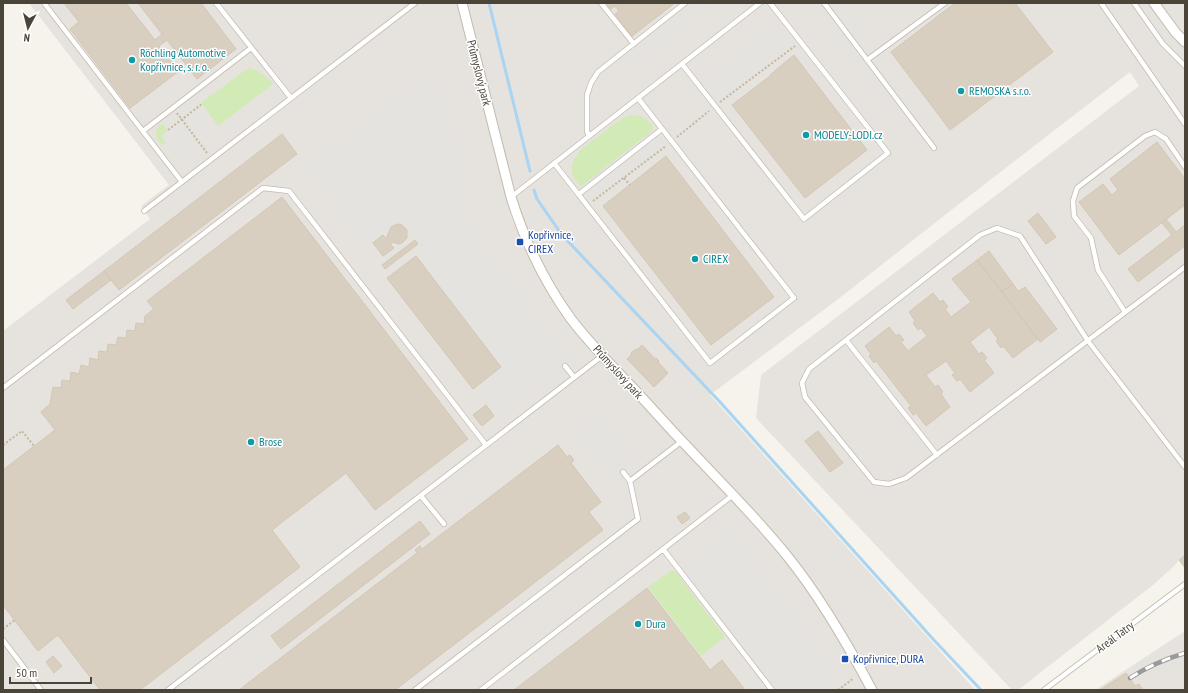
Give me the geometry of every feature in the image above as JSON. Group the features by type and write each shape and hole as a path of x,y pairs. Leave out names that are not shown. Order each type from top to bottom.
{"street":[{"name":"Průmyslový park","path":"462,3 518,220 547,280 572,320 602,356 784,551 813,589 834,622 872,690"},
{"path":"1154,3 1176,33 1185,42"}],"lane":[{"path":"44,3 182,182"},
{"path":"216,3 291,98"},
{"path":"144,211 415,3"},
{"path":"601,3 634,44"},
{"path":"589,136 587,131 587,95 591,83 598,72 685,3"},
{"path":"511,197 760,3"},
{"path":"682,64 804,219 888,153 770,3"},
{"path":"824,3 934,148"},
{"path":"867,60 945,3"},
{"path":"1101,3 1185,124"},
{"path":"1134,3 1163,44 1185,66"},
{"path":"143,131 251,48"},
{"path":"554,163 710,363 788,303 794,298 638,98"},
{"path":"579,194 662,129"},
{"path":"1125,312 1098,270 1092,238 1074,216 1073,201 1078,188 1145,136 1155,132 1166,139 1185,167"},
{"path":"3,388 263,188 289,191 486,445"},
{"path":"1185,267 1088,341 906,478 889,484 874,482 805,397 802,383 809,369 980,235 997,228 1020,236 1088,341 1185,467"},
{"path":"846,340 937,455"},
{"path":"168,690 602,356"},
{"path":"565,366 574,377"},
{"path":"630,481 682,441"},
{"path":"415,690 638,519 630,481 623,472"},
{"path":"481,690 733,495"},
{"path":"420,496 444,524"},
{"path":"663,549 772,690"},
{"name":"Areál Tatry","path":"1044,690 1185,584"},
{"path":"3,640 42,690"}],"path":[{"path":"719,103 800,42"},
{"path":"168,130 202,104"},
{"path":"173,108 207,153"},
{"path":"676,138 710,110"},
{"path":"593,201 666,146"},
{"path":"624,178 630,185"},
{"path":"3,445 22,431 34,446"},
{"path":"3,629 15,620"},
{"path":"838,690 857,676"}],"shaded area":[{"path":"29,3 1185,3 1185,568 1179,560 1153,585 1018,690 1012,690 756,418 761,375 1139,86 1130,72 837,300 710,395 975,690 3,690 3,331 150,219 141,206 169,185"},
{"path":"695,3 708,3 638,58 633,51"},
{"path":"824,3 841,3 870,43 860,50 895,97 886,103 826,20 833,15"},
{"path":"775,26 791,45 723,99 707,79"},
{"path":"424,85 437,89 447,101 465,215 476,242 569,362 501,414 479,384 501,367 416,256 428,246 406,217 368,245 309,168 411,89"},
{"path":"196,97 201,103 183,118 178,111"},
{"path":"202,104 218,126 200,140 195,133 193,134 192,136 197,142 177,157 161,136 180,121 186,128 189,125 184,119"},
{"path":"174,113 180,120 167,129 162,123"},
{"path":"652,131 663,145 594,199 583,185"},
{"path":"597,418 633,464 612,480 576,434"},
{"path":"729,534 835,674 829,679 835,686 830,690 778,690 684,569"},
{"path":"1185,631 1185,690 1095,690"}],"green space":[{"path":"249,68 262,74 273,84 218,126 201,103"},
{"path":"630,115 640,116 648,121 653,126 652,132 581,186 577,183 572,173 572,164 577,154 614,124"},
{"path":"162,123 168,130 161,136 166,143 163,145 158,140 156,134 156,131"},
{"path":"672,570 676,572 725,637 701,656 648,587"}],"building":[{"name":"Röchling Automotive Kopřivnice, s. r. o.","path":"64,3 126,3 155,40 162,34 138,3 201,3 236,49 197,79 167,40 159,46 179,71 130,108 70,29 79,22"},
{"path":"606,3 675,3 632,36 615,14 619,11 615,6 611,9"},
{"name":"REMOSKA s.r.o.","path":"955,3 1015,3 1053,52 950,130 891,52"},
{"name":"MODELY-LODI.cz","path":"794,55 867,150 805,198 732,105 770,76"},
{"path":"282,134 297,154 119,290 104,271"},
{"path":"1157,142 1185,179 1185,205 1119,255 1079,202 1103,184 1112,195 1118,190 1110,179"},
{"name":"CIREX","path":"666,156 774,297 711,345 603,206"},
{"name":"Brose","path":"282,197 468,439 375,510 346,473 272,530 300,567 140,690 100,690 58,635 38,651 3,605 3,470 55,430 41,412 50,404 53,387 61,388 62,380 70,381 71,372 79,374 81,365 89,367 90,358 98,360 99,351 107,352 108,344 116,345 118,337 126,338 127,330 135,331 136,323 144,324 145,316 154,309 147,301"},
{"path":"1038,213 1056,237 1046,244 1028,221"},
{"path":"1166,219 1176,232 1185,225 1185,246 1138,282 1128,269 1172,235 1162,223"},
{"path":"399,224 407,230 407,238 402,243 398,244 393,242 390,244 394,248 383,256 373,243 383,235 386,239 391,227"},
{"path":"415,240 418,244 385,269 382,265"},
{"path":"989,251 1013,284 1002,292 977,260"},
{"path":"416,256 501,367 473,389 387,278"},
{"path":"977,260 1038,339 1013,358 1003,346 1001,348 996,341 998,339 989,327 970,342 979,354 982,352 987,358 984,360 994,373 970,392 960,379 957,381 952,375 955,373 946,361 926,375 935,387 938,385 943,392 941,394 950,407 926,426 916,413 913,415 908,408 911,406 876,361 874,363 869,356 871,354 865,346 889,327 896,336 899,334 904,340 901,342 908,351 927,336 921,328 918,330 913,323 915,321 909,312 933,293 940,302 943,300 948,307 945,309 951,317 971,302 952,279"},
{"path":"104,271 111,280 73,309 66,300"},
{"path":"1013,284 1018,291 1025,287 1057,329 1040,342 1002,292"},
{"path":"642,345 655,359 656,358 659,361 658,362 668,373 654,387 627,359 632,354 631,353"},
{"path":"486,405 494,416 482,426 473,415"},
{"path":"818,431 843,463 830,472 805,441"},
{"path":"558,445 567,457 570,455 574,460 571,463 601,502 589,512 603,530 395,690 239,690 417,553 415,550 420,546 422,549"},
{"path":"685,512 690,518 682,524 677,517"},
{"path":"420,521 430,534 281,649 271,636"},
{"path":"1185,555 1185,568 1179,560"},
{"name":"Dura","path":"647,588 710,670 722,660 745,690 514,690"},
{"path":"53,656 62,666 54,673 46,662"},
{"path":"1126,673 1135,686 1139,684 1143,690 1100,690"}],"waterway":[{"path":"489,3 530,171"},
{"path":"534,190 537,199 562,235 720,402 933,639 981,690"}],"railway":[{"path":"1130,678 1156,664 1185,653"}],"place":[{"name":"Röchling Automotive Kopřivnice, s. r. o.","path":"132,60"},
{"name":"REMOSKA s.r.o.","path":"961,91"},
{"name":"MODELY-LODI.cz","path":"806,135"},
{"name":"Kopřivnice, CIREX","path":"520,242"},
{"name":"CIREX","path":"695,259"},
{"name":"Brose","path":"251,442"},
{"name":"Dura","path":"638,624"},
{"name":"Kopřivnice, DURA","path":"845,659"}]}
